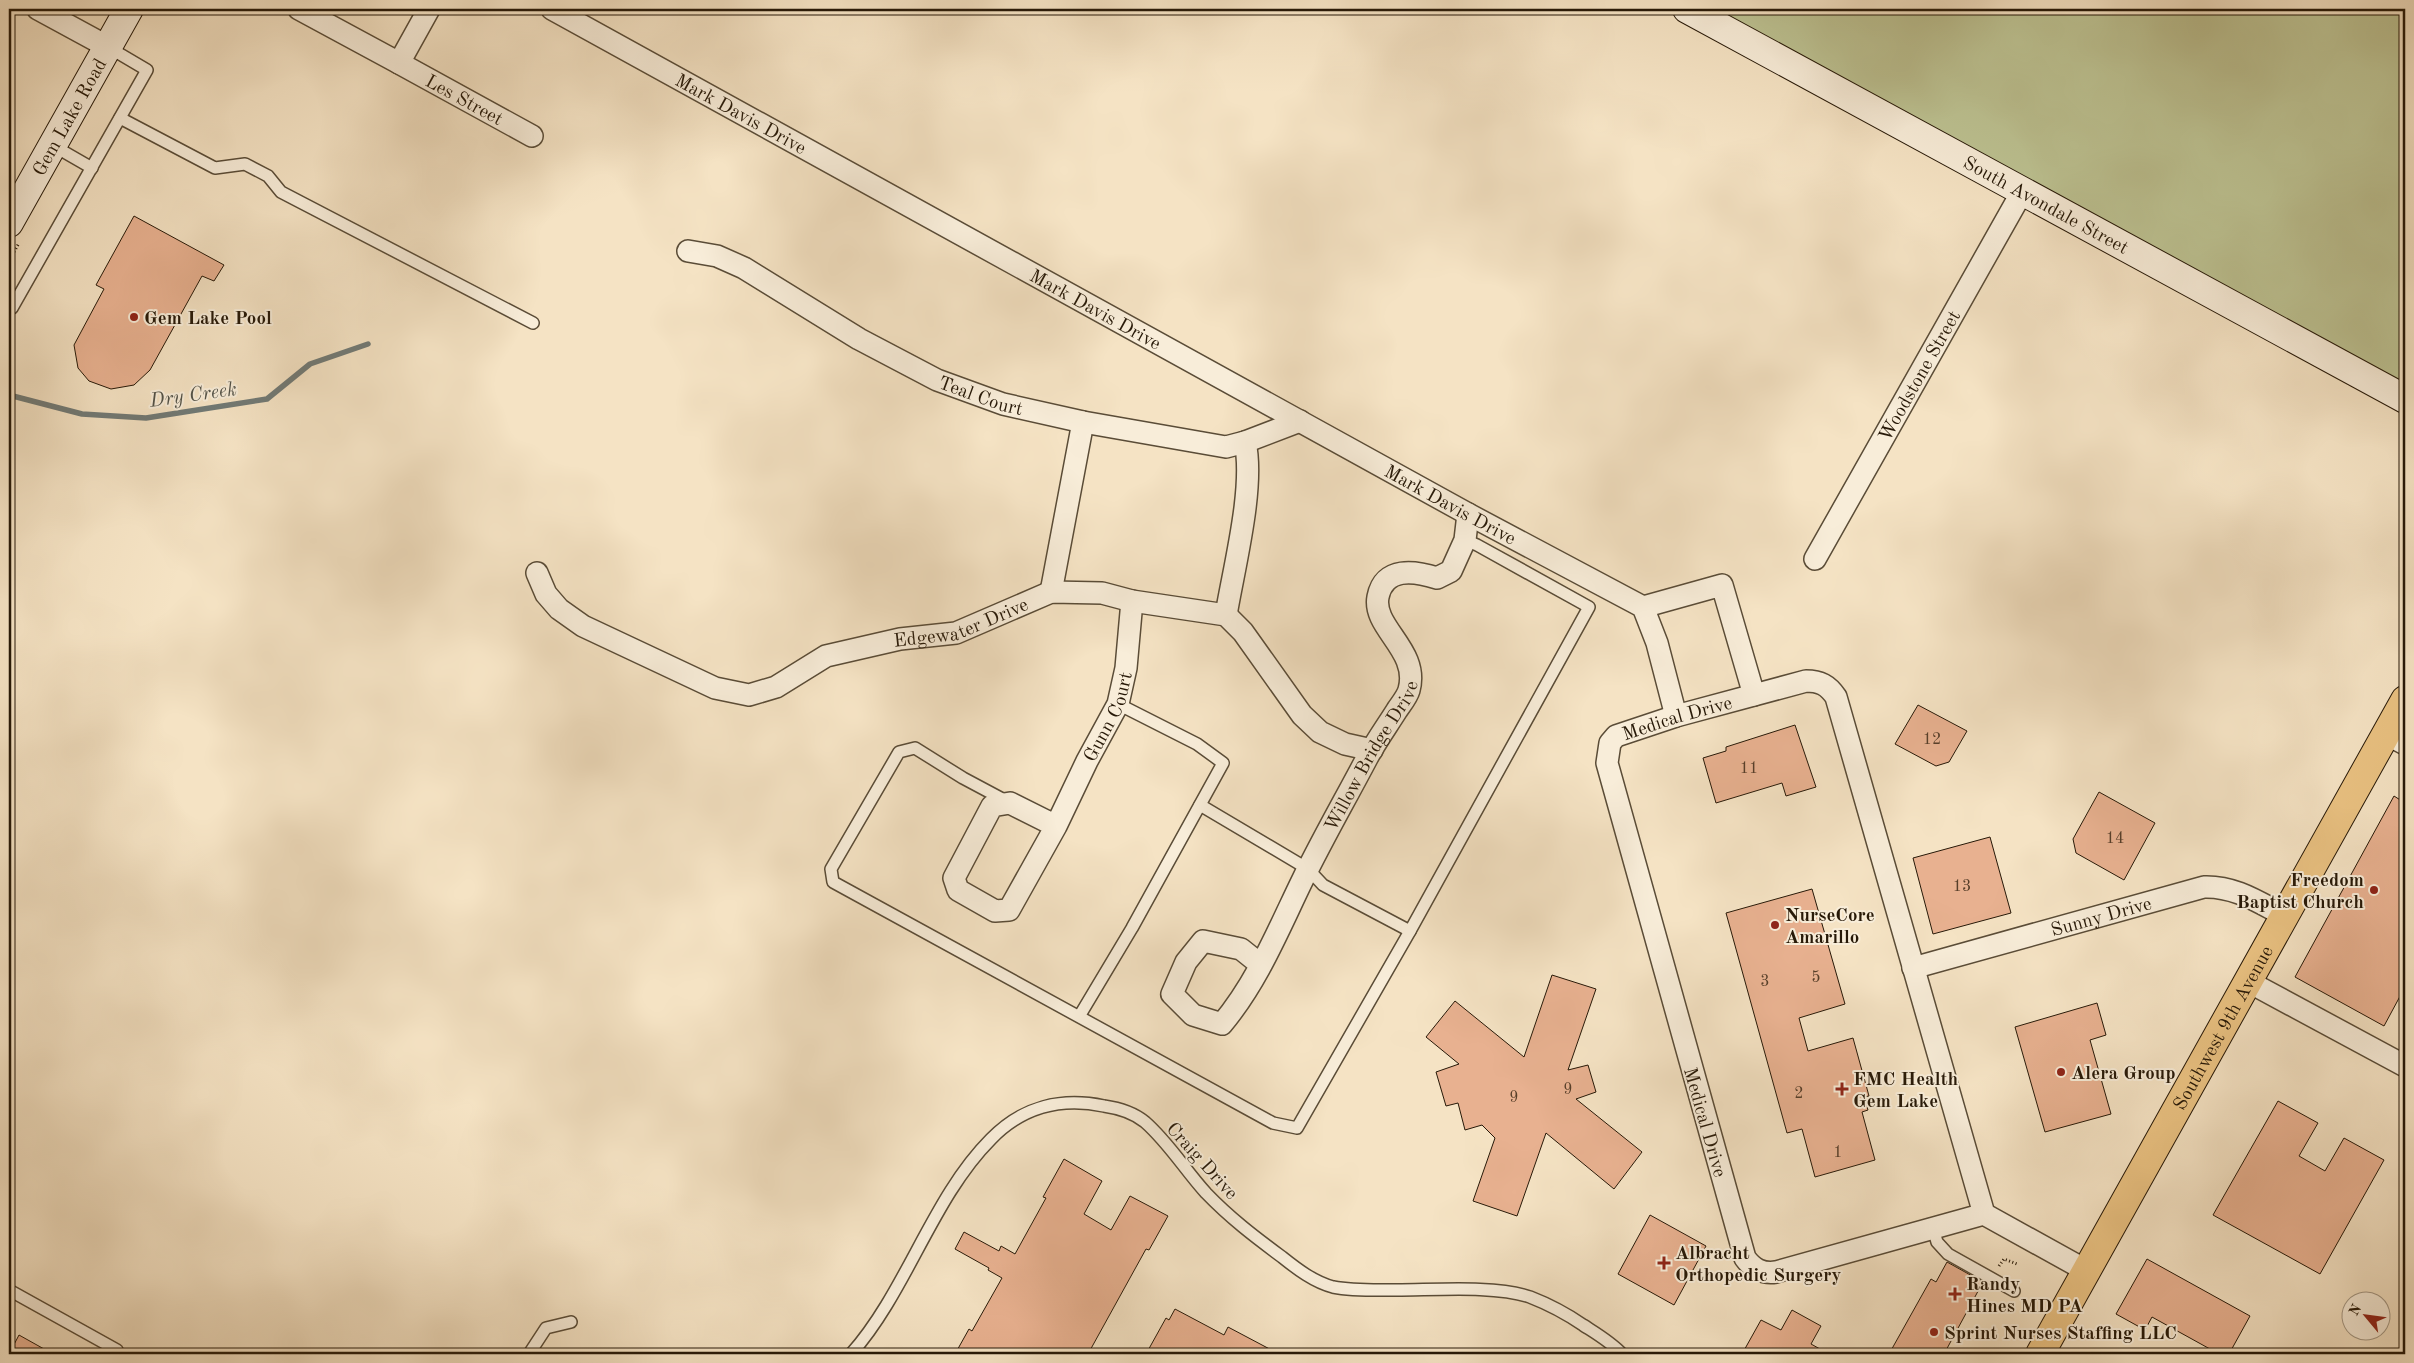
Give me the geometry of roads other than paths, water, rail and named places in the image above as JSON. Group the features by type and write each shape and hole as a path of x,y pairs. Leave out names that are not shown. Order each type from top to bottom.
{"main road":[{"name":"Southwest 9th Avenue","path":"2040,1354 2285,916 2396,739 2405,700"}],"street":[{"path":"38,9 108,47"},
{"name":"Gem Lake Road","path":"9,223 129,9"},
{"name":"Les Street","path":"299,9 532,136"},
{"path":"398,63 429,9"},
{"name":"Mark Davis Drive","path":"552,9 1468,514 1643,606"},
{"name":"South Avondale Street","path":"1687,9 2405,400"},
{"name":"Woodstone Street","path":"1815,559 2022,192"},
{"name":"Teal Court","path":"688,251 717,256 744,268 858,339 937,380 1003,404 1083,422 1226,447 1245,442 1300,421"},
{"path":"1051,592 1083,422"},
{"path":"1245,442 1249,460 1246,500 1226,615 1243,632 1302,716 1320,732 1345,744 1372,750"},
{"name":"Willow Bridge Drive","path":"1261,965 1308,869 1372,750 1409,691 1411,668 1396,639 1379,614 1378,597 1386,583 1398,573 1416,572 1437,578 1451,571 1465,540 1468,514"},
{"name":"Edgewater Drive","path":"537,573 546,594 559,609 583,626 715,688 748,695 776,687 826,656 900,639 956,633 1051,592 1102,593 1132,601 1226,615"},
{"path":"1676,716 1658,643 1643,606 1722,584 1754,695"},
{"name":"Gunn Court","path":"1010,803 992,806 954,878 958,890 996,911 1009,910 1056,826 1087,761 1118,704 1126,668 1132,601"},
{"name":"Medical Drive","path":"1806,681 1815,681 1830,688 1836,697 1984,1214 1776,1272 1759,1271 1751,1266 1745,1258 1607,763 1610,743 1616,736 1676,716 1806,681"},
{"path":"1010,803 1056,826"},
{"name":"Sunny Drive","path":"1913,968 2204,887 2221,886 2233,889 2285,916"},
{"path":"2249,982 2405,1066"},
{"path":"1984,1214 2087,1271"}],"lane":[{"path":"9,306 12,308 147,70 108,47"},
{"path":"120,118 215,168 245,164 268,176 281,192 533,323"},
{"path":"52,145 92,168"},
{"path":"1010,803 963,778 915,748 899,752 830,869 834,882 1274,1122 1297,1128 1410,930 1589,607 1478,545 1465,540"},
{"path":"1080,1015 1132,928 1223,763 1197,744 1118,704"},
{"path":"1200,804 1308,869 1323,885 1410,930"},
{"name":"Craig Drive","path":"851,1354 864,1339 897,1286 966,1168 993,1137 1029,1112 1061,1102 1088,1102 1120,1109 1143,1120 1169,1146 1204,1191 1237,1224 1305,1275 1331,1286 1362,1290 1486,1290 1529,1297 1573,1318 1614,1345 1622,1354"},
{"path":"1933,1228 1937,1242 1948,1254 2014,1292"},
{"path":"9,1290 117,1350 114,1354"},
{"path":"529,1354 546,1328 570,1322"}],"waterway":[{"name":"Dry Creek","path":"9,395 82,414 146,418 267,399 310,364 368,344"}],"place":[{"name":"Gem Lake Pool","path":"134,317"},
{"name":"Freedom Baptist Church","path":"2374,890"},
{"name":"NurseCore Amarillo","path":"1775,925"},
{"name":"Alera Group","path":"2061,1072"},
{"name":"FMC Health Gem Lake","path":"1842,1089"},
{"name":"Albracht Orthopedic Surgery","path":"1664,1263"},
{"name":"Randy Hines MD PA","path":"1955,1294"},
{"name":"Sprint Nurses Staffing LLC","path":"1934,1332"}]}
